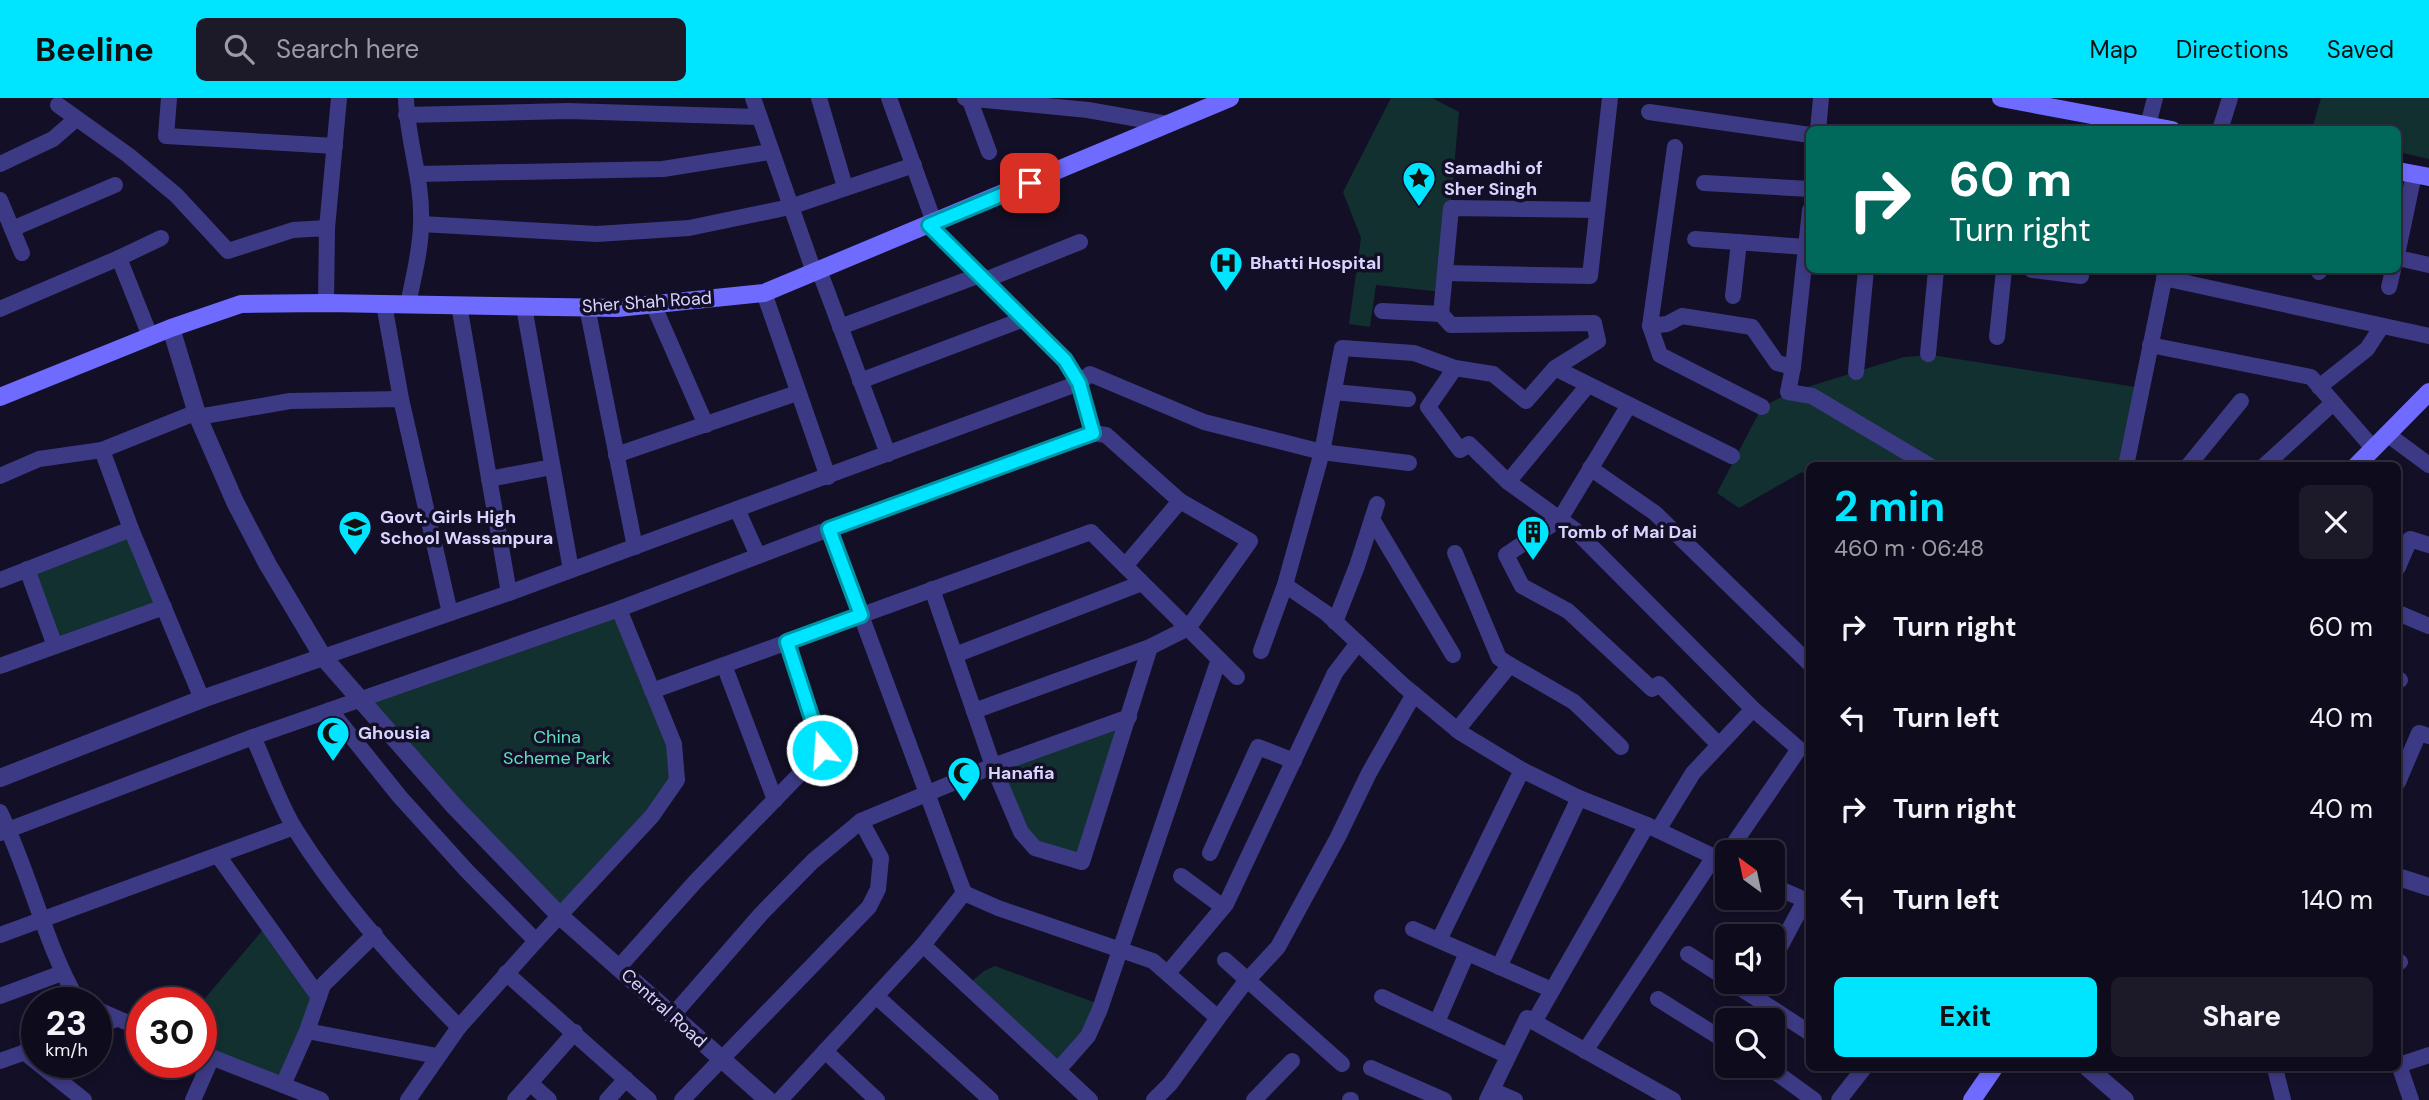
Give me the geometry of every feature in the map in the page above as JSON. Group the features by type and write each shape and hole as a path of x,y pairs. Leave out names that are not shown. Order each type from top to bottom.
{"main road":[{"name":"Sher Shah Road","path":"0,397 150,336 241,304 617,308 764,293 1230,98"},
{"path":"2001,98 2076,105 2153,126"},
{"path":"2360,462 2429,392"},
{"path":"1972,1100 1992,1071"}],"street":[{"path":"169,98 166,136 335,146"},
{"path":"326,303 327,228 339,98"},
{"path":"752,98 790,207 840,327 888,454"},
{"path":"819,98 845,187"},
{"path":"890,98 932,223 1065,360 1079,383 1093,433"},
{"path":"989,152 967,98 1088,110 1167,124"},
{"path":"1445,272 1590,276 1610,98"},
{"path":"1818,126 1821,98"},
{"path":"2148,125 2155,98"},
{"path":"2221,126 2230,98"},
{"path":"58,105 128,155 176,195 228,251 293,230 327,228"},
{"path":"408,305 421,224 418,174 406,128 406,106 758,117"},
{"path":"1649,112 1806,134"},
{"path":"0,164 53,139 76,119"},
{"path":"1675,147 1650,326 1660,355 1762,407"},
{"path":"418,174 663,169 770,152"},
{"path":"421,224 597,234 689,228 790,207 914,165"},
{"path":"2401,235 2413,174"},
{"path":"1704,183 1806,189"},
{"path":"12,229 116,185"},
{"path":"0,200 22,253"},
{"path":"1441,314 1451,208 1597,210"},
{"path":"0,309 162,238"},
{"path":"1695,239 1806,247 1788,392 1812,396 1923,462"},
{"path":"840,327 1080,242"},
{"path":"1733,296 1739,242"},
{"path":"119,258 150,336"},
{"path":"2401,259 2429,265"},
{"path":"1856,372 1866,273"},
{"path":"1928,354 1936,273"},
{"path":"1997,337 2004,273"},
{"path":"2056,273 2081,276"},
{"path":"2389,287 2392,273"},
{"path":"2128,462 2165,274 2429,336"},
{"path":"764,293 828,477"},
{"path":"384,304 401,399 450,613"},
{"path":"653,304 706,425"},
{"path":"459,305 509,593"},
{"path":"524,307 571,570"},
{"path":"587,307 635,547"},
{"path":"1261,651 1286,585 1322,452 1342,348 1414,353 1455,368 1493,374 1526,401 1555,368 1598,341 1594,323 1451,325 1441,314 1382,311"},
{"path":"1650,326 1667,324 1682,316 1752,327 1777,363 1793,367"},
{"path":"860,381 1024,318"},
{"path":"2319,387 2367,349 2382,326"},
{"name":"Central Road","path":"171,328 197,414 235,502 268,565 323,657 454,806 560,916 768,1100"},
{"path":"2150,345 2311,377 2373,448"},
{"path":"1455,368 1428,407 1460,450 1469,444 1508,482 1575,530 1753,709 1799,749 1736,840"},
{"path":"1555,368 1732,456"},
{"path":"0,778 202,699 509,593 828,477 1079,383 1090,374 1204,422 1322,452 1409,463"},
{"path":"1508,482 1584,390"},
{"path":"1334,392 1408,399"},
{"path":"617,455 797,393"},
{"path":"0,476 39,459 102,450 197,414 290,401 401,399"},
{"path":"2191,462 2241,401"},
{"path":"2268,462 2333,403"},
{"path":"1629,405 1560,519 1506,555 1522,586 1568,611 1651,689 1659,684 1719,745"},
{"path":"4,831 253,737 619,609 1093,433 1106,435 1180,501 1250,541 1189,626 1150,647 974,711"},
{"path":"2387,434 2429,465"},
{"path":"102,450 131,529 202,699"},
{"path":"488,479 552,467"},
{"path":"1590,468 1655,513 1806,660"},
{"path":"1125,566 1180,501"},
{"path":"737,509 758,556"},
{"path":"1335,622 1375,512 1453,655"},
{"path":"0,580 131,529"},
{"path":"829,529 964,893 998,908 1153,961 1218,1018"},
{"path":"652,691 1091,532 1189,626 1237,677"},
{"path":"2401,560 2410,539 2429,545"},
{"path":"1455,553 1499,658 1574,702 1622,747"},
{"path":"27,569 55,646"},
{"path":"955,656 1142,583"},
{"path":"1286,585 1335,622 1457,730 1522,770 1579,798 1715,853"},
{"path":"932,589 993,766 1021,832 1035,848 1082,862 1150,647"},
{"path":"0,666 164,607"},
{"path":"408,1100 459,1027 652,816 677,780 674,744 619,609"},
{"path":"2401,614 2429,626"},
{"path":"619,967 695,882 822,750 787,642"},
{"path":"1168,974 1223,907 1335,673 1358,643"},
{"path":"1058,1070 1088,1036 1100,1009 1219,659"},
{"path":"724,665 775,800"},
{"path":"1457,730 1510,665"},
{"path":"1154,1100 1170,1084 1247,981 1278,947 1338,837 1368,773 1414,694"},
{"path":"1534,1022 1652,828 1693,773 1753,709"},
{"path":"330,710 400,797 467,871 536,941"},
{"path":"673,1015 761,914 805,870 861,821 993,766 1129,717"},
{"path":"2401,775 2419,733 2429,736"},
{"path":"253,737 294,827 336,889 423,990 459,1027"},
{"path":"1210,853 1258,747 1294,761"},
{"path":"1439,940 1522,770"},
{"path":"1499,967 1579,798"},
{"path":"0,812 4,831 44,920 62,973 70,987"},
{"path":"682,1100 869,907 878,889 881,858 861,821"},
{"path":"0,935 219,857 294,827"},
{"path":"219,857 319,997"},
{"path":"1584,1051 1715,869"},
{"path":"1181,876 1223,907"},
{"path":"2401,878 2429,887"},
{"path":"1785,891 1806,901"},
{"path":"780,1100 923,945 964,893"},
{"path":"1785,939 1806,903"},
{"path":"1413,929 1552,990"},
{"path":"284,1085 323,985 375,934"},
{"path":"923,945 1090,1100"},
{"path":"1437,1022 1467,953"},
{"path":"1688,954 1715,972"},
{"path":"1225,960 1342,1063"},
{"path":"0,996 62,973"},
{"path":"506,973 649,1100"},
{"path":"1749,994 1806,1030"},
{"path":"876,996 991,1100"},
{"path":"1382,997 1508,1056"},
{"path":"1658,999 1715,1035"},
{"path":"112,1017 126,1023"},
{"path":"1515,1100 1489,1095 1527,1018 1673,1100"},
{"path":"112,1021 117,1019"},
{"path":"307,1031 437,1056"},
{"path":"515,1100 575,1032"},
{"path":"825,1051 877,1100"},
{"path":"0,1061 21,1053"},
{"path":"2401,1062 2429,1055"},
{"path":"217,1059 321,1100"},
{"path":"1254,1100 1292,1061"},
{"path":"1371,1068 1444,1100"},
{"path":"1839,1100 1860,1071"},
{"path":"2091,1071 2125,1100"},
{"path":"2276,1071 2283,1100"},
{"path":"2401,1071 2411,1100"},
{"path":"60,1078 84,1100"},
{"path":"194,1100 200,1078"},
{"path":"1784,1078 1814,1100"},
{"path":"607,1100 626,1079"},
{"path":"530,1083 549,1100"}],"green space":[{"path":"1391,98 1432,98 1459,112 1443,292 1376,285 1370,327 1349,324 1361,238 1343,192"},
{"path":"2321,98 2429,98 2429,159 2401,153 2401,126 2313,126"},
{"path":"1932,355 2142,388 2127,462 1806,462 1806,475 1802,472 1739,508 1717,493 1762,407 1791,392 1904,357"},
{"path":"131,529 164,607 55,646 27,569"},
{"name":"China Scheme Park","path":"619,609 674,744 677,780 562,916 368,700"},
{"path":"1129,717 1085,859 1035,848 993,766"},
{"path":"267,925 319,997 283,1085 217,1059 217,987 215,987"},
{"path":"995,966 1102,1005 1058,1070 966,986 984,971"}],"place":[{"name":"Samadhi of Sher Singh","path":"1419,208"},
{"name":"Bhatti Hospital","path":"1226,293"},
{"name":"Govt. Girls High School Wassanpura","path":"355,557"},
{"name":"Tomb of Mai Dai","path":"1533,562"},
{"name":"Ghousia","path":"333,763"},
{"name":"Hanafia","path":"964,803"}],"route":[{"path":"822,750 787,642 861,615 829,529 1093,433 1079,383 1065,360 929,225 1030,183"}]}
